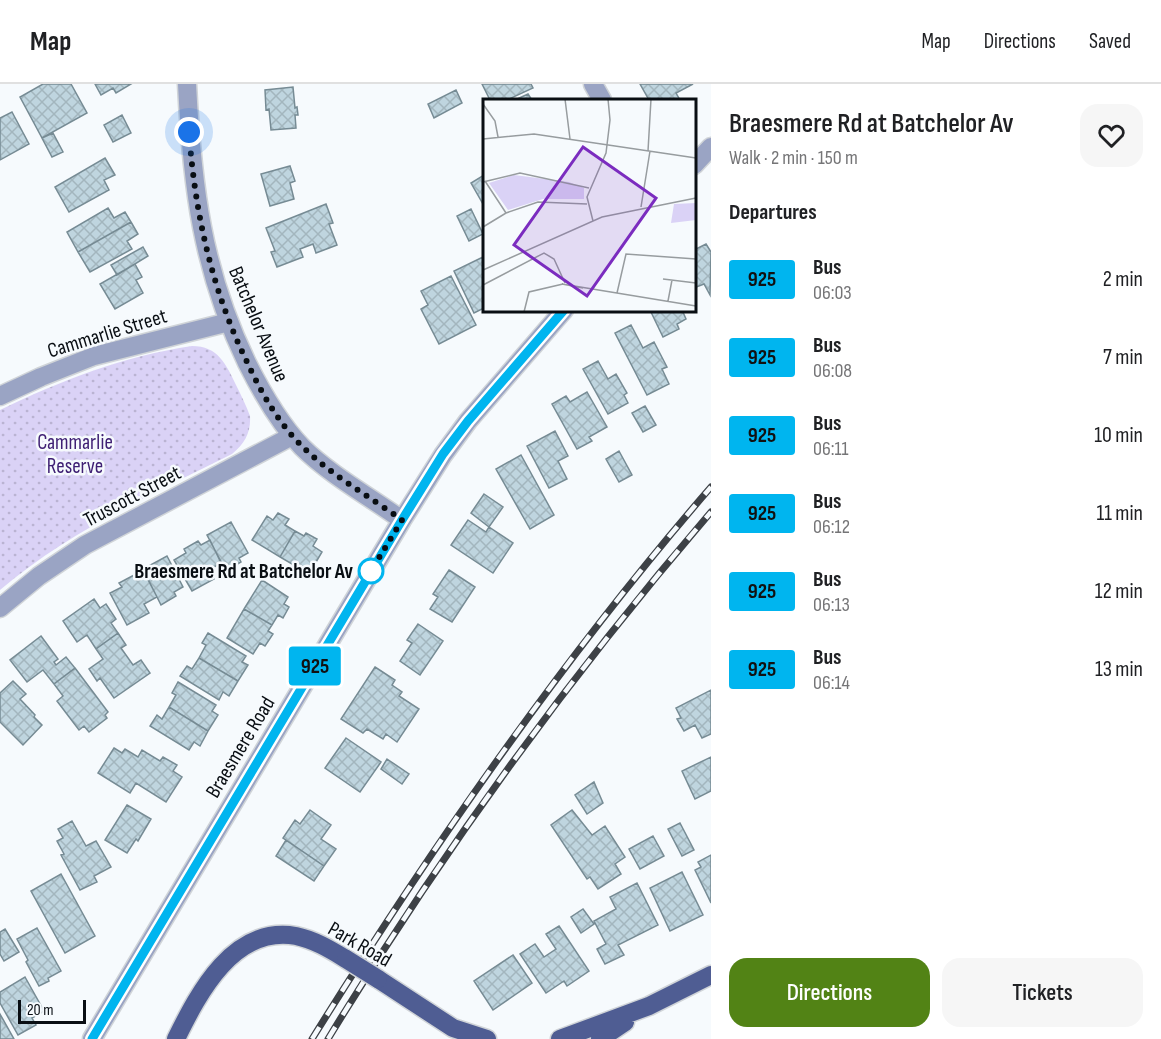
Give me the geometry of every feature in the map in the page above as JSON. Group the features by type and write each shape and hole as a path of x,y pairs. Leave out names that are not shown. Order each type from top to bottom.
{"main road":[{"name":"Park Road","path":"176,1039 193,1005 231,955 253,941 273,935 297,936 322,945 455,1033 487,1039"},
{"path":"560,1039 649,1006 711,975"},
{"path":"600,1039 649,1006"}],"street":[{"name":"Batchelor Avenue","path":"187,84 197,207 212,276 229,322 258,386 292,436 313,457 402,520"},
{"path":"593,84 601,99"},
{"path":"696,163 711,147"},
{"name":"Braesmere Road","path":"92,1039 443,454 468,421 562,312"},
{"name":"Cammarlie Street","path":"0,396 94,356 229,322"},
{"name":"Truscott Street","path":"0,608 39,576 85,545 292,436"}],"green space":[{"name":"Cammarlie Reserve","path":"192,346 208,349 220,358 242,396 250,422 246,437 240,446 232,454 141,499 82,532 26,569 0,590 0,410 47,389 118,363"}],"building":[{"path":"43,84 71,84 87,113 42,138 20,97"},
{"path":"95,84 131,84 116,93 113,88 101,95"},
{"path":"482,84 531,84 533,88 509,99 490,99"},
{"path":"640,84 693,84 676,93 679,99 648,99"},
{"path":"293,87 298,115 295,115 296,128 271,130 269,109 266,110 265,90"},
{"path":"456,90 462,103 434,118 428,104"},
{"path":"528,94 531,99 517,99"},
{"path":"12,112 29,144 0,160 0,118"},
{"path":"122,115 131,133 113,142 104,125"},
{"path":"53,133 63,152 52,157 42,138"},
{"path":"105,158 115,175 104,180 109,190 69,212 55,187"},
{"path":"290,166 295,181 290,183 294,199 270,206 261,174"},
{"path":"483,176 483,204 471,183"},
{"path":"326,204 333,223 329,224 337,245 316,253 313,244 300,249 303,257 277,267 271,252 275,251 266,228"},
{"path":"108,208 114,218 125,212 131,222 78,252 67,232"},
{"path":"471,209 483,234 469,241 457,216"},
{"path":"131,222 138,234 127,241 132,249 90,272 78,252"},
{"path":"706,244 711,252 710,295 704,284 696,287 696,249"},
{"path":"143,247 148,256 117,275 111,265"},
{"path":"483,257 483,308 474,313 454,271"},
{"path":"135,264 142,277 136,280 143,293 115,309 100,284"},
{"path":"451,276 476,325 439,344 421,309 428,305 421,291"},
{"path":"651,312 683,312 686,319 677,324 679,329 663,337"},
{"path":"631,325 643,348 654,342 667,367 662,369 669,384 647,395 615,333"},
{"path":"598,361 608,379 616,374 627,393 624,395 628,403 608,414 583,369"},
{"path":"587,392 607,427 589,437 592,441 577,449 552,404 566,396 570,402"},
{"path":"645,406 656,425 643,432 632,413"},
{"path":"555,431 568,456 558,461 567,479 549,488 527,446"},
{"path":"619,451 632,475 619,482 606,459"},
{"path":"521,455 554,515 530,529 496,469"},
{"path":"484,494 503,507 489,527 471,513"},
{"path":"278,513 289,519 285,525 295,531 280,557 252,540 267,516 273,520"},
{"path":"468,520 486,532 489,527 513,543 493,573 451,545"},
{"path":"231,522 248,553 239,558 241,562 226,571 207,535"},
{"path":"295,531 304,536 306,533 317,539 313,546 322,552 309,574 280,557"},
{"path":"210,540 221,563 209,570 214,579 192,591 174,560 186,553 184,549 198,541 201,545"},
{"path":"167,556 183,587 174,592 176,596 161,605 143,569"},
{"path":"449,570 475,587 452,622 430,609 438,597 433,594"},
{"path":"145,574 157,597 144,604 149,613 127,625 110,593 122,587 119,583 134,575 136,579"},
{"path":"262,580 288,597 284,604 289,607 283,618 278,615 272,625 244,609"},
{"path":"94,599 100,608 106,604 116,619 111,623 118,633 96,649 87,635 77,642 63,621"},
{"path":"244,609 272,625 268,631 273,634 265,646 260,643 253,654 227,638"},
{"path":"418,624 443,641 420,675 400,661 412,643 407,640"},
{"path":"118,633 126,645 121,648 133,665 141,660 150,673 114,698 100,678 97,681 89,669 103,659 96,649"},
{"path":"208,633 246,656 242,662 248,665 238,681 199,658 206,645 202,643"},
{"path":"41,636 58,659 54,662 56,665 66,657 75,668 54,684 43,670 27,682 10,660"},
{"path":"199,658 238,681 229,696 223,692 219,700 180,676 187,666 192,669"},
{"path":"375,667 395,680 392,685 402,692 399,696 419,709 397,742 386,734 383,739 367,729 363,733 341,719"},
{"path":"75,668 108,712 105,715 107,718 89,732 84,726 79,730 57,701 63,696 54,684"},
{"path":"13,681 26,694 20,699 42,725 23,745 0,722 0,693"},
{"path":"178,682 216,705 212,711 218,715 208,731 169,707 176,695 172,693"},
{"path":"711,690 711,734 702,738 695,725 684,731 677,719 681,718 676,708"},
{"path":"169,707 208,731 200,746 194,742 189,750 150,726 157,715 162,719"},
{"path":"346,738 381,762 360,792 325,768"},
{"path":"114,748 122,753 125,749 138,757 142,750 160,761 163,757 177,765 173,771 182,777 166,802 136,783 130,793 98,773"},
{"path":"711,757 711,791 695,799 682,771"},
{"path":"387,759 409,774 402,784 381,769"},
{"path":"594,782 603,803 587,814 575,795"},
{"path":"127,805 151,819 138,841 136,839 127,853 105,840"},
{"path":"310,810 331,825 321,839 336,849 324,866 283,838 295,820 300,824"},
{"path":"572,810 592,835 605,826 625,857 615,864 621,874 598,889 590,877 587,879 551,825"},
{"path":"72,821 86,846 96,841 111,867 94,876 97,882 80,890 61,855 64,854 57,841 63,838 58,829"},
{"path":"680,823 694,850 682,856 668,829"},
{"path":"653,836 664,856 640,869 629,849"},
{"path":"286,840 324,866 314,881 276,856"},
{"path":"711,855 711,903 695,870 701,867 698,862"},
{"path":"682,872 703,915 670,931 650,888"},
{"path":"61,874 95,936 65,953 31,891"},
{"path":"637,883 658,925 618,945 624,955 605,964 597,949 606,944 594,921 616,909 610,897"},
{"path":"583,909 594,924 581,933 571,917"},
{"path":"559,926 589,971 567,986 564,981 546,993 520,954 535,944 544,957 556,949 546,934"},
{"path":"37,928 61,971 39,986 17,939"},
{"path":"5,929 19,952 4,961 0,954 0,932"},
{"path":"513,955 532,983 493,1010 474,981"},
{"path":"25,977 44,1011 32,1018 36,1025 18,1035 0,1003 0,992"},
{"path":"0,1014 14,1039 0,1039"}],"railway":[{"path":"312,1039 404,896 501,755 603,619 711,487"},
{"path":"328,1039 461,834 557,702 658,574 711,512"}],"bus line":[{"name":"925","path":"92,1039 443,454 494,390 562,312"}],"place":[{"name":"Braesmere Rd at Batchelor Av","path":"371,571"}],"route":[{"path":"189,132 197,207 212,276 229,322 258,386 292,436 313,457 402,520 371,571"}]}
